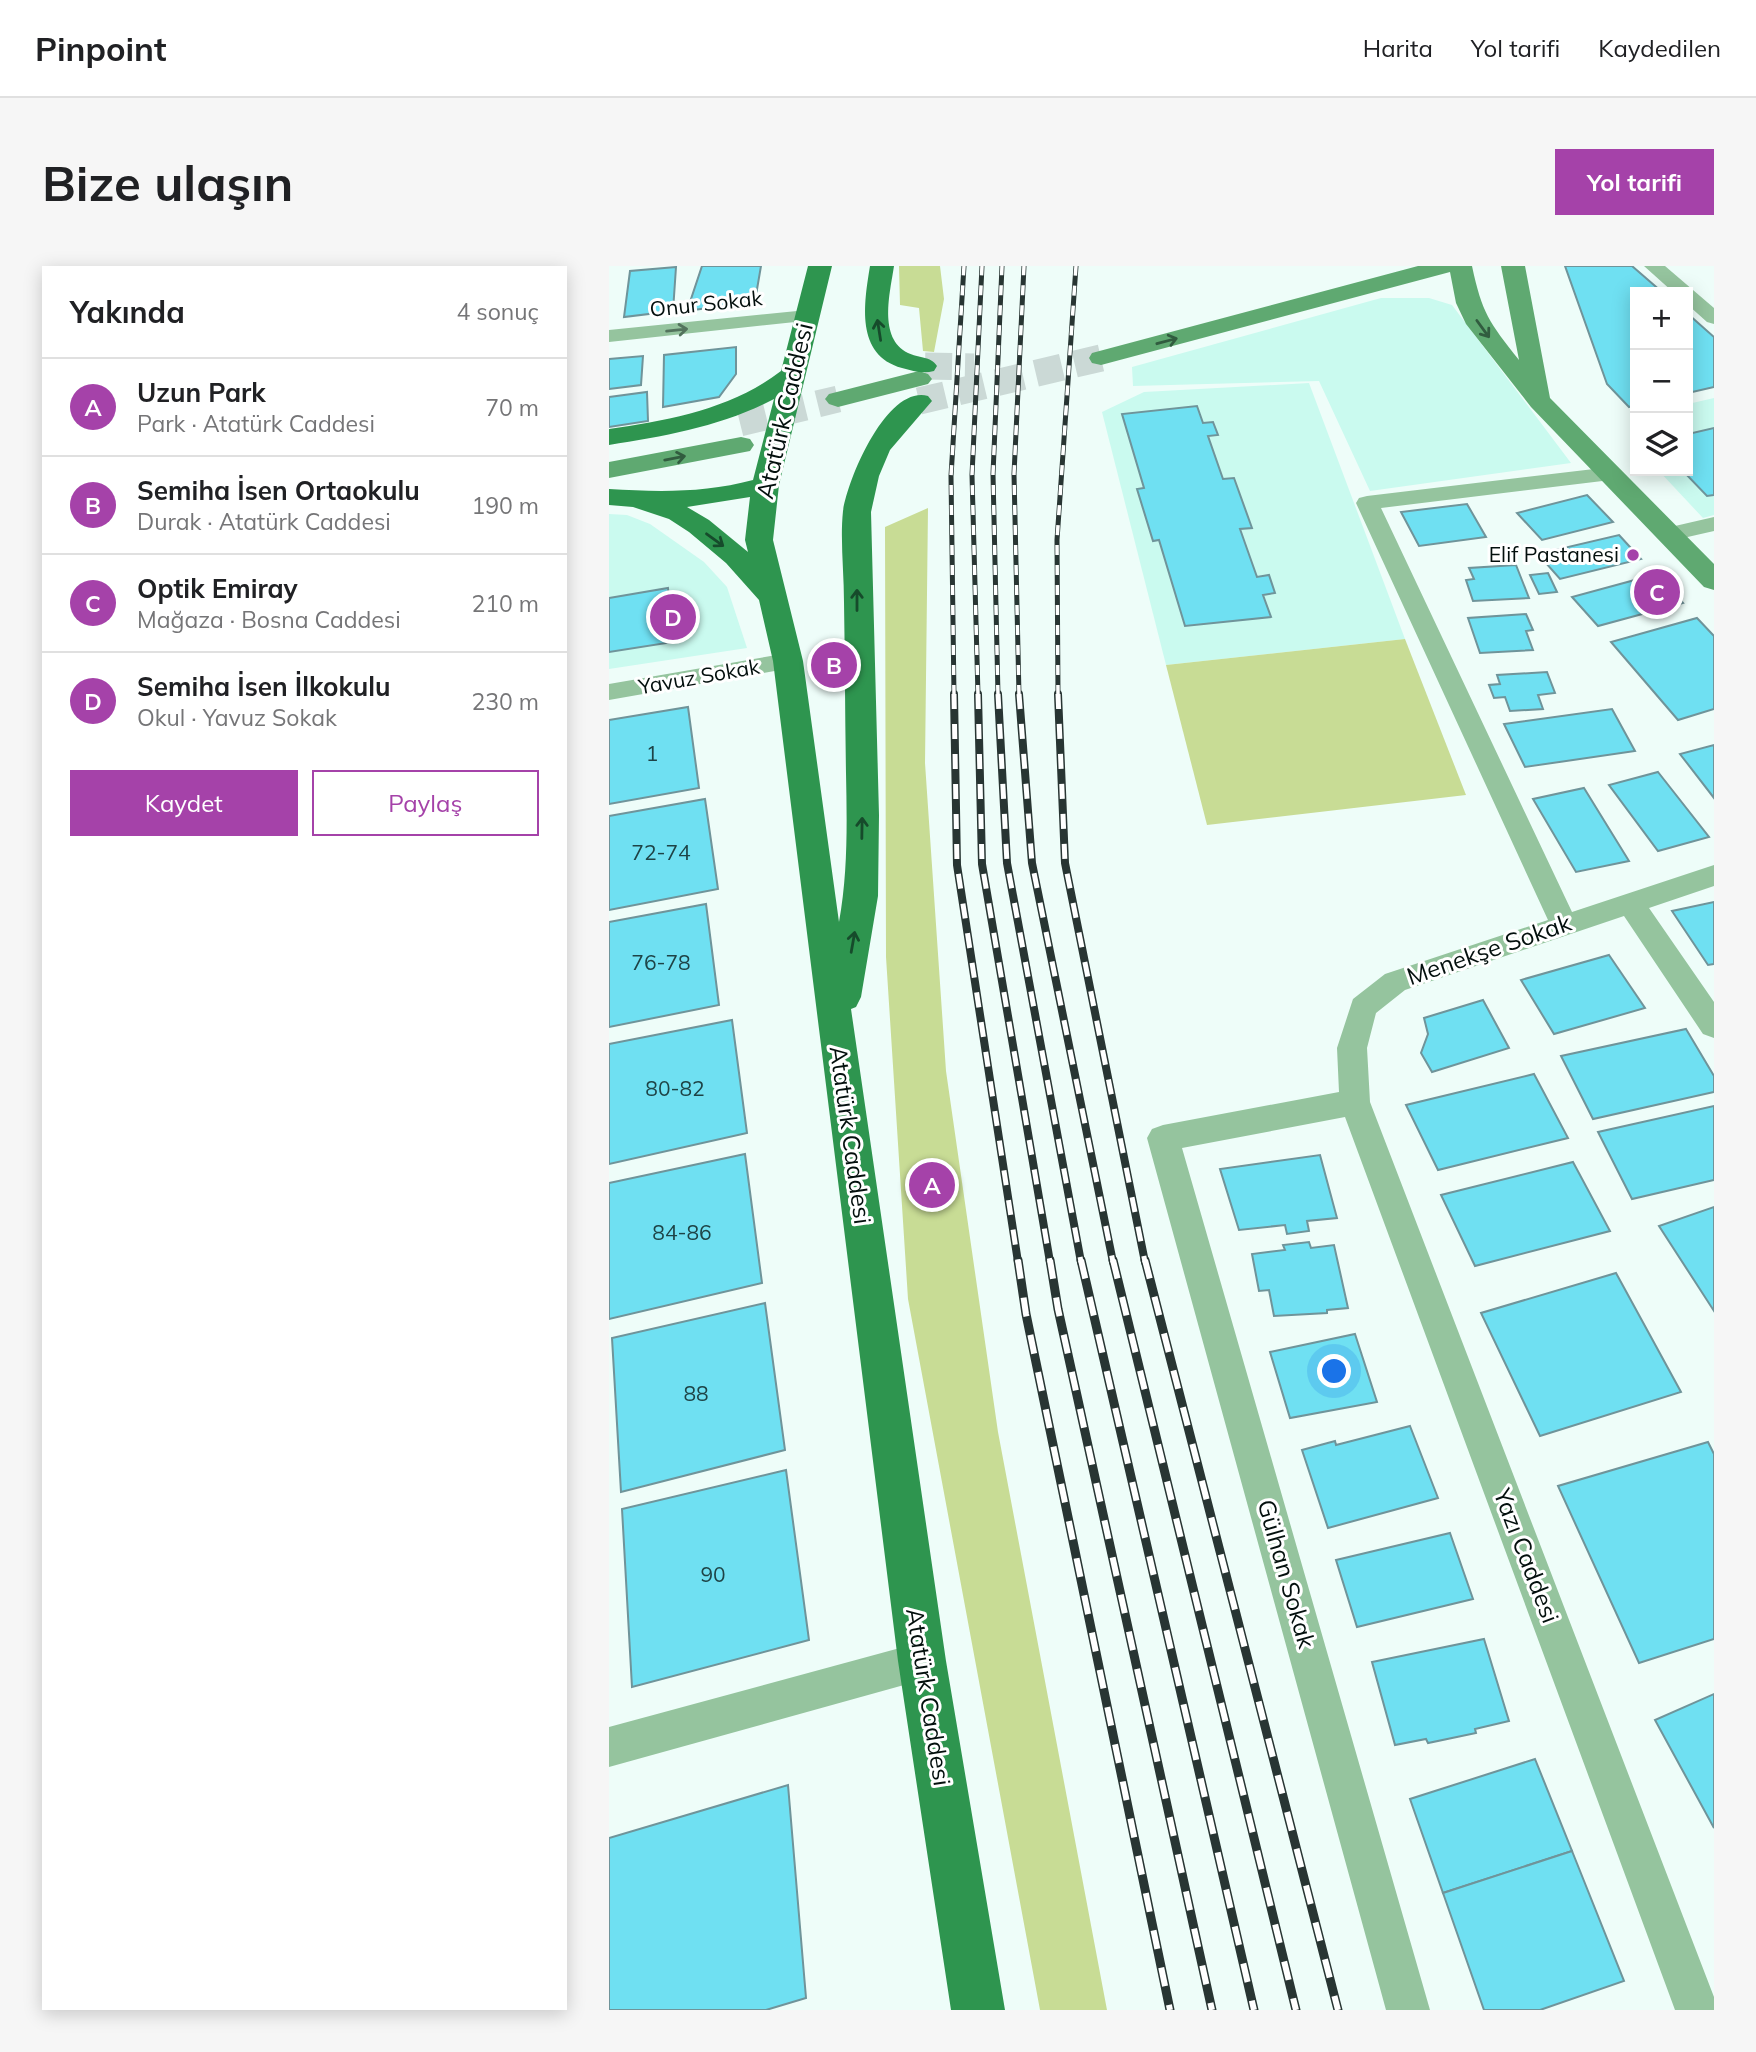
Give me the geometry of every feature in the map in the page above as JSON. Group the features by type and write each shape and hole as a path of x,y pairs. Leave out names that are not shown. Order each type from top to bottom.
{"main road":[{"name":"Atatürk Caddesi","path":"820,266 765,485 759,540 788,661 922,1661 978,2010"},
{"path":"836,1033 861,896 863,815 857,512 866,466 887,430 921,382 882,344 877,326 882,266"},
{"path":"609,437 644,432 721,412 763,396 795,372"},
{"path":"609,497 691,500 765,485"},
{"path":"640,498 665,506 683,516 734,554 771,598"}],"street":[{"path":"1100,347 1376,275 1445,266"},
{"path":"1451,296 1460,266"},
{"path":"1513,266 1540,402"},
{"path":"1654,266 1678,287"},
{"path":"1376,275 1451,296 1478,324 1540,402 1714,581"},
{"path":"1693,300 1714,318"},
{"name":"Onur Sokak","path":"609,336 807,316"},
{"path":"839,410 921,382"},
{"path":"609,450 741,434 609,470"},
{"path":"1564,924 1367,503 1611,474"},
{"path":"1669,534 1714,524"},
{"name":"Yavuz Sokak","path":"609,692 788,661"},
{"name":"Menekşe Sokak","path":"1355,1102 1352,1048 1363,1007 1395,982 1714,875"},
{"path":"1630,902 1714,1026"},
{"name":"Gülhan Sokak","path":"1355,1102 1164,1138 1408,2010"},
{"name":"Yazı Caddesi","path":"1355,1102 1698,2010"},
{"path":"609,1747 922,1661"},
{"path":"1698,2010 1714,2002"}],"shaded area":[{"path":"1381,298 1429,298 1452,305 1571,463 1370,491 1319,381 1133,386 1132,367"},
{"path":"1309,383 1405,639 1166,665 1102,412 1144,392"},
{"path":"1714,398 1714,515 1703,518 1664,476 1693,476 1693,403"},
{"path":"609,514 627,515 650,524 704,562 727,587 747,648 609,669"}],"green space":[{"path":"899,266 940,266 944,299 934,352 923,351 919,308 900,305"},
{"path":"928,508 925,763 946,1071 998,1432 1107,2010 1040,2010 908,1299 886,957 885,527"},
{"path":"1405,639 1466,795 1207,825 1166,665"}],"building":[{"path":"702,266 761,266 755,301 687,311"},
{"path":"1565,266 1632,266 1656,287 1630,287 1630,407 1607,384"},
{"path":"676,267 673,311 624,317 630,271"},
{"path":"1693,318 1714,337 1714,387 1693,392"},
{"path":"736,347 736,374 719,397 663,407 664,355"},
{"path":"643,356 641,385 609,389 609,359"},
{"path":"647,392 648,421 609,427 609,397"},
{"path":"1197,406 1203,423 1213,422 1218,435 1208,436 1223,479 1234,478 1252,528 1240,529 1257,577 1269,575 1275,593 1263,595 1271,617 1185,626 1159,540 1153,541 1137,489 1144,488 1122,414"},
{"path":"1714,428 1714,495 1707,496 1688,476 1693,476 1693,433"},
{"path":"1587,495 1613,522 1542,540 1517,513"},
{"path":"1467,504 1486,537 1419,546 1401,512"},
{"path":"1619,535 1641,559 1560,579 1538,554"},
{"path":"1516,565 1529,598 1473,601 1466,580 1474,579 1469,568"},
{"path":"1548,573 1557,592 1539,594 1530,575"},
{"path":"1657,574 1683,603 1598,626 1572,597"},
{"path":"668,588 673,642 609,652 609,598"},
{"path":"1526,614 1533,630 1526,631 1533,650 1480,653 1468,618"},
{"path":"1697,618 1714,636 1714,709 1678,720 1611,642"},
{"path":"1547,672 1555,693 1538,695 1543,709 1510,711 1505,697 1494,698 1489,685 1500,684 1497,675"},
{"path":"688,707 699,788 609,804 609,720"},
{"path":"1612,709 1635,751 1525,767 1504,724"},
{"path":"1714,745 1714,798 1680,754"},
{"path":"1658,772 1709,837 1658,851 1609,785"},
{"path":"1584,788 1629,861 1576,872 1533,799"},
{"path":"705,799 718,889 609,910 609,816"},
{"path":"1714,902 1714,964 1708,965 1672,911"},
{"path":"706,904 719,1005 609,1027 609,922"},
{"path":"1609,955 1645,1008 1554,1034 1521,980"},
{"path":"1483,1000 1509,1048 1432,1072 1421,1053 1428,1034 1424,1018"},
{"path":"732,1020 747,1133 609,1164 609,1044"},
{"path":"1686,1029 1714,1076 1714,1092 1593,1119 1561,1056"},
{"path":"1534,1074 1568,1138 1438,1170 1406,1105"},
{"path":"1714,1106 1714,1180 1632,1199 1598,1132"},
{"path":"745,1154 762,1283 609,1319 609,1183"},
{"path":"1320,1155 1337,1218 1307,1221 1309,1231 1287,1234 1285,1225 1239,1230 1220,1169"},
{"path":"1573,1162 1610,1231 1475,1266 1441,1195"},
{"path":"1714,1207 1714,1311 1659,1226"},
{"path":"1309,1242 1311,1248 1334,1245 1348,1308 1327,1310 1327,1313 1274,1316 1269,1290 1259,1291 1252,1254 1285,1250 1283,1245"},
{"path":"1616,1273 1681,1392 1540,1436 1481,1313"},
{"path":"765,1303 785,1450 621,1492 612,1338"},
{"path":"1355,1334 1377,1402 1290,1418 1270,1352"},
{"path":"1410,1426 1438,1498 1328,1528 1302,1450 1335,1441 1336,1445"},
{"path":"1708,1442 1714,1454 1714,1639 1639,1663 1558,1486"},
{"path":"786,1470 809,1640 632,1687 622,1509"},
{"path":"1450,1533 1473,1599 1357,1627 1336,1560"},
{"path":"1484,1639 1509,1721 1475,1729 1476,1733 1428,1743 1426,1739 1395,1745 1372,1662"},
{"path":"1714,1694 1714,1828 1655,1720"},
{"path":"1535,1759 1572,1851 1443,1893 1410,1799"},
{"path":"788,1785 806,1998 766,2010 609,2010 609,1838"},
{"path":"1572,1851 1624,1981 1540,2010 1484,2010 1443,1893"}],"tunnel":[{"path":"919,401 1101,358"},
{"path":"925,366 974,367"},
{"path":"740,423 838,399"}],"railway":[{"path":"954,695 951,476 964,266"},
{"path":"978,695 972,475 982,266"},
{"path":"998,695 993,474 1002,266"},
{"path":"1019,695 1014,474 1024,266"},
{"path":"1058,695 1057,540 1076,266"},
{"path":"954,694 957,865 1018,1262"},
{"path":"978,694 982,864 1050,1262"},
{"path":"998,694 1007,863 1081,1262"},
{"path":"1019,694 1032,863 1113,1262"},
{"path":"1058,694 1065,863 1145,1262"},
{"path":"1018,1260 1026,1314 1170,2010"},
{"path":"1050,1260 1058,1309 1212,2010"},
{"path":"1081,1260 1254,2010"},
{"path":"1113,1260 1296,2010"},
{"path":"1145,1260 1338,2010"}],"place":[{"name":"Elif Pastanesi","path":"1633,555"},
{"name":"Optik Emiray","path":"1657,592"},
{"name":"Semiha İsen İlkokulu","path":"673,617"},
{"name":"Semiha İsen Ortaokulu","path":"834,665"},
{"name":"Uzun Park","path":"932,1185"}]}
